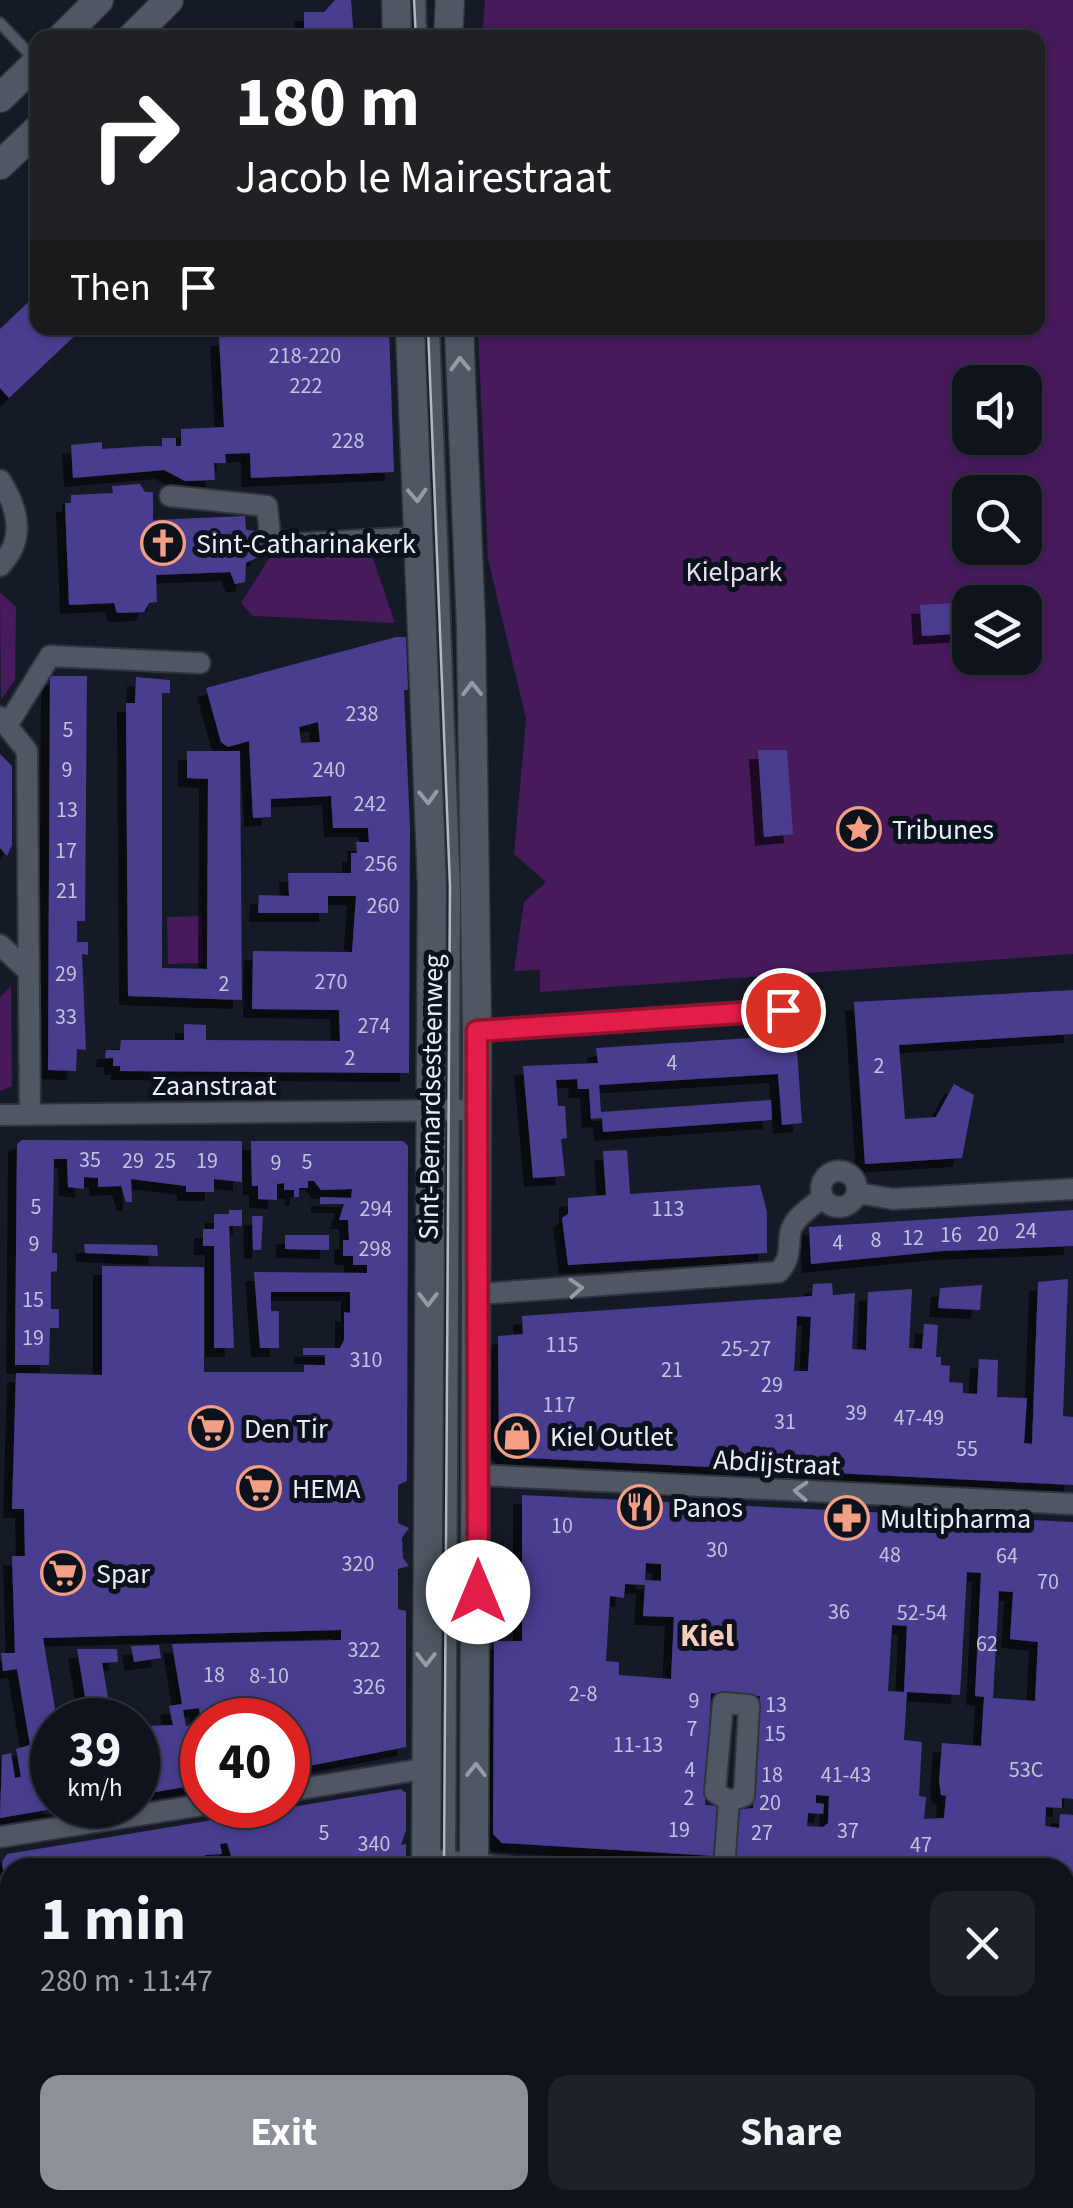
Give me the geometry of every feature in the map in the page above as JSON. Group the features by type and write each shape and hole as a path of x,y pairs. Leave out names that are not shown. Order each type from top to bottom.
{"street":[{"path":"69,30 99,0"},
{"path":"139,30 169,0"},
{"path":"396,0 397,30"},
{"path":"448,30 450,0"},
{"path":"0,98 30,68"},
{"path":"0,165 30,136"},
{"name":"Sint-Bernardsesteenweg","path":"410,335 432,886 454,1111 479,1294 479,1475 451,1858"},
{"name":"Sint-Bernardsesteenweg","path":"448,1858 428,1768 454,1111 477,1031 471,628 459,335"},
{"path":"0,480 18,522 4,562"},
{"path":"170,496 268,506 272,545 419,537"},
{"path":"30,1114 27,750 4,721 50,656 200,663"},
{"path":"0,945 26,968"},
{"path":"477,1031 783,1010 811,996"},
{"name":"Zaanstraat","path":"0,1115 454,1111"},
{"path":"823,1197 823,1182 838,1171 852,1177 857,1193"},
{"path":"857,1193 893,1200 1073,1189"},
{"path":"823,1197 838,1206 849,1204 857,1193"},
{"path":"479,1294 779,1272 789,1259 790,1232 796,1219 823,1197"},
{"name":"Abdijstraat","path":"479,1475 1073,1504"},
{"path":"310,1787 428,1768"},
{"path":"725,1858 729,1801"},
{"path":"0,1838 180,1808"}],"lane":[{"path":"420,0 422,30"},
{"path":"0,23 30,54"},
{"path":"434,335 454,802 450,1858"}],"green space":[{"name":"Kielpark","path":"485,0 1073,0 1073,954 540,992 540,970 514,971 524,902 546,882 514,854 526,719 488,559 478,335 1045,335 1045,30 483,30"},
{"path":"369,547 395,623 253,616 241,603 274,551"},
{"path":"0,592 16,607 15,680 1,700"},
{"path":"202,916 203,963 168,964 167,917"},
{"path":"11,986 12,1086 0,1091 0,997"}],"building":[{"path":"335,0 351,0 353,30 304,30 304,12 324,12"},
{"path":"30,301 30,335 76,335 9,398 0,388 0,329"},
{"path":"389,335 394,472 251,478 250,453 225,454 226,463 214,463 215,480 185,481 164,470 73,478 71,445 102,442 102,449 162,446 162,438 176,438 176,446 181,446 181,429 224,427 219,337"},
{"name":"Sint-Catharinakerk","path":"140,484 145,492 153,492 153,520 245,516 246,530 259,531 260,556 246,563 245,582 235,584 230,572 156,575 157,602 149,603 144,612 117,613 114,603 69,605 65,503 71,503 71,495 113,493 112,486"},
{"path":"952,603 952,634 922,636 920,605"},
{"path":"406,637 409,1073 120,1071 120,1066 113,1066 113,1058 105,1058 106,1050 120,1050 121,1040 184,1040 184,1024 206,1025 206,1040 340,1041 339,1010 252,1009 253,951 352,952 356,896 328,896 328,913 258,913 259,895 289,896 288,873 351,873 351,853 357,853 356,842 369,842 368,828 333,828 331,796 271,799 271,817 253,818 249,741 228,747 221,742 206,688","holes":["318,722 320,742 301,743 299,727"]},
{"path":"50,676 87,676 85,921 77,921 77,942 88,942 88,955 82,954 86,1050 77,1049 76,1071 48,1070"},
{"path":"136,677 170,680 170,693 162,693 162,968 207,969 208,779 187,778 187,751 240,751 242,1000 128,996 126,703 135,703"},
{"path":"758,750 787,750 793,834 764,837"},
{"path":"0,754 12,766 12,845 7,856 0,848"},
{"path":"1073,990 1073,1034 899,1045 905,1119 936,1117 954,1084 974,1095 962,1158 865,1164 854,1002"},
{"path":"796,1035 802,1123 782,1125 778,1074 599,1085 601,1112 771,1100 772,1120 603,1132 602,1118 591,1119 589,1089 578,1089 577,1079 556,1080 558,1106 565,1106 567,1138 561,1139 565,1176 533,1178 523,1066 598,1063 596,1048"},
{"path":"22,1140 242,1141 242,1182 214,1179 214,1192 186,1192 186,1186 131,1179 132,1202 126,1202 121,1186 98,1187 98,1178 84,1177 84,1189 68,1187 67,1159 54,1159 52,1253 57,1253 57,1271 51,1272 51,1309 59,1309 59,1328 50,1328 49,1365 15,1365 17,1144"},
{"name":"Den Tir","path":"251,1141 403,1141 408,1146 407,1481 398,1485 398,1523 409,1528 402,1538 403,1558 409,1566 398,1569 398,1609 406,1611 406,1747 310,1766 310,1698 181,1698 172,1644 341,1640 341,1630 43,1638 53,1698 30,1698 30,1745 17,1669 3,1671 1,1653 15,1653 12,1556 25,1556 24,1509 12,1509 16,1373 102,1375 102,1266 204,1267 204,1372 304,1372 304,1365 325,1365 325,1355 303,1355 303,1348 340,1348 344,1340 344,1312 350,1313 350,1292 271,1292 271,1311 279,1311 279,1348 260,1348 254,1272 367,1273 367,1265 353,1265 353,1256 343,1256 343,1240 349,1240 348,1220 339,1220 344,1204 320,1204 320,1197 351,1198 352,1189 321,1190 314,1181 308,1181 308,1188 299,1188 299,1197 294,1197 294,1190 284,1190 284,1183 277,1184 277,1200 258,1199 258,1186 252,1186"},
{"path":"627,1150 630,1194 760,1185 767,1212 767,1253 568,1265 562,1218 568,1214 568,1198 606,1195 603,1151"},
{"path":"229,1210 242,1210 242,1226 229,1226 234,1348 214,1348 214,1246 203,1246 203,1229 214,1229 214,1214 229,1214"},
{"path":"1073,1210 1073,1246 943,1251 811,1264 809,1227"},
{"path":"252,1216 263,1216 261,1250 253,1250"},
{"path":"285,1235 329,1235 329,1250 285,1249"},
{"path":"84,1244 157,1245 158,1256 85,1253"},
{"path":"1068,1279 1063,1416 1073,1417 1073,1485 507,1457 499,1448 498,1336 523,1334 522,1316 812,1296 813,1284 832,1283 833,1295 855,1293 852,1349 866,1350 868,1292 912,1289 909,1348 922,1349 924,1324 938,1325 936,1357 941,1357 941,1365 950,1366 949,1382 963,1383 963,1393 977,1394 979,1359 998,1360 997,1397 1027,1398 1024,1443 1032,1444 1038,1282","holes":["797,1316 811,1317 808,1371 794,1371"]},
{"path":"982,1285 980,1310 938,1308 940,1288"},
{"path":"522,1495 1073,1522 1073,1799 1062,1798 1062,1808 1046,1807 1045,1826 1059,1828 1060,1814 1073,1815 1073,1858 738,1858 733,1852 736,1810 753,1808 760,1696 711,1693 705,1805 719,1806 720,1852 714,1856 502,1843 493,1834 494,1641 522,1641","holes":["646,1563 661,1564 661,1581 645,1580","967,1572 981,1573 975,1696 984,1697 981,1746 942,1743 939,1782 941,1795 946,1796 944,1818 924,1819 926,1797 919,1796 922,1742 904,1740 907,1692 960,1695","625,1584 645,1585 643,1616 674,1617 671,1679 619,1675 619,1662 606,1661 610,1596 624,1598","999,1591 1013,1592 1010,1639 1038,1642 1035,1701 993,1698","892,1625 907,1626 904,1692 888,1691","816,1795 829,1796 828,1823 823,1827 807,1826 808,1813 823,1814 824,1804 816,1803"]},
{"path":"159,1645 161,1658 134,1662 131,1646"},
{"path":"77,1649 117,1649 118,1662 102,1663 108,1698 85,1698"},
{"name":"Den Tir","path":"180,1704 180,1788 160,1791 160,1725 173,1725 169,1706"},
{"name":"Den Tir","path":"30,1745 30,1813 0,1818 2,1755 11,1753 15,1778 21,1777 16,1749"},
{"path":"401,1789 406,1793 406,1830 401,1845 406,1844 406,1858 232,1858 227,1843 220,1844 222,1854 205,1855 205,1858 4,1858 7,1854 180,1825 310,1828 310,1804"}],"tram line":[{"path":"414,0 416,30"},
{"path":"428,335 450,886 444,1858"}],"place":[{"name":"Sint-Catharinakerk","path":"163,543"},
{"name":"Tribunes","path":"859,829"},
{"name":"Den Tir","path":"211,1428"},
{"name":"Kiel Outlet","path":"517,1436"},
{"name":"HEMA","path":"259,1488"},
{"name":"Panos","path":"640,1507"},
{"name":"Multipharma","path":"847,1518"},
{"name":"Spar","path":"63,1573"}],"district":[{"name":"Kiel","path":"707,1635"}],"route":[{"path":"478,1592 477,1031 783,1010"}]}
